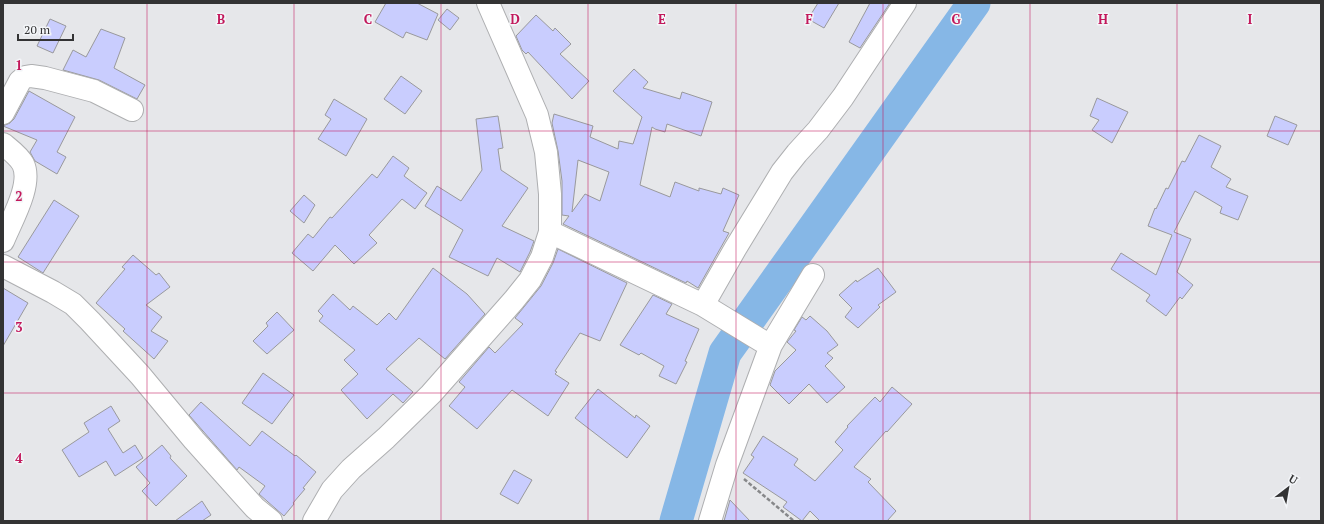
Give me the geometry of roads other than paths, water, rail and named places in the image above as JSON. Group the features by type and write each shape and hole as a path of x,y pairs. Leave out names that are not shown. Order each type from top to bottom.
{"street":[{"path":"314,521 332,490 351,469 386,438 431,394 514,300 530,280 542,257 550,232 550,194 546,152 537,115 488,3"},
{"path":"703,305 735,248 782,172 843,98 905,3"},
{"path":"3,113 20,81 25,77 31,76 45,78 94,91 132,110"},
{"path":"3,144 22,162 27,174 25,188 3,241"},
{"path":"550,232 703,305 767,343"},
{"path":"3,266 73,304 140,375 194,440 255,508 271,521"},
{"path":"710,521 767,343 813,275"}],"waterway":[{"path":"676,521 725,353 974,3"}]}
